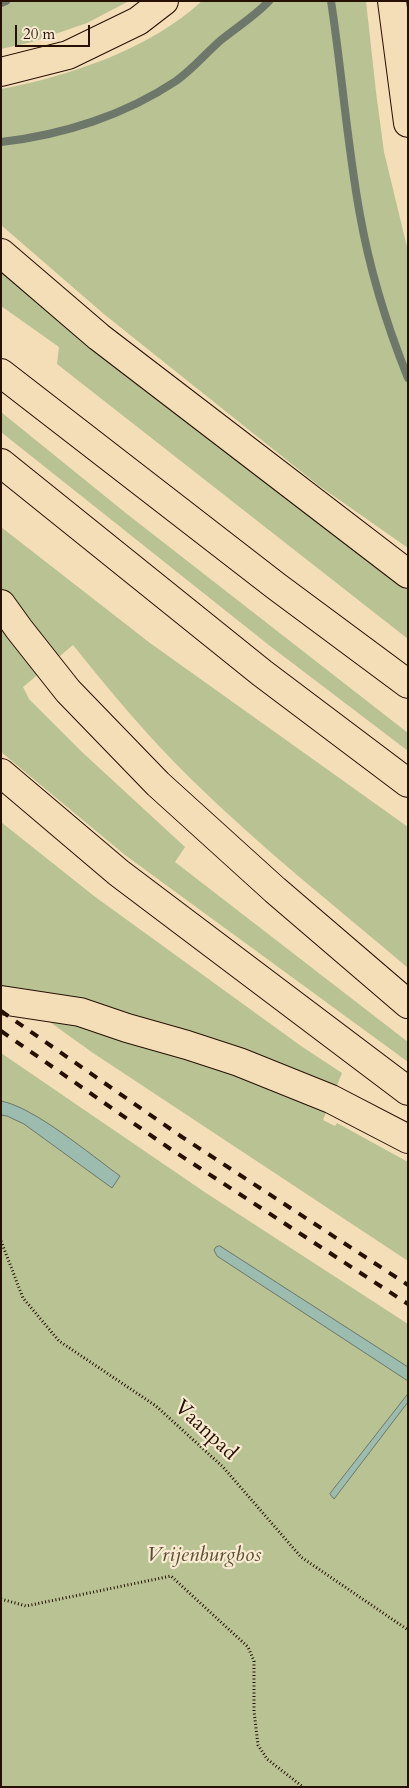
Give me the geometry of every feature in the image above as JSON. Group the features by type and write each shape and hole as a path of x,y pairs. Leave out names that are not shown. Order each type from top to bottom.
{"highway":[{"path":"1,72 68,55 138,21 164,1"},
{"path":"394,7 408,123"},
{"path":"1,253 99,337 408,574"},
{"path":"1,373 276,586 408,684"},
{"path":"1,463 262,673 408,783"},
{"path":"1,604 48,666 93,718 158,784 274,890 408,1004"},
{"path":"1,773 119,872 408,1091"},
{"path":"1,1000 80,1012 239,1062 331,1100 408,1139"}],"path":[{"name":"Vaanpad","path":"1,1241 23,1298 59,1341 156,1406 224,1467 301,1557 408,1630"},
{"path":"1,1599 26,1606 171,1576 248,1647 254,1661 254,1711 258,1746 267,1759 303,1787"}],"green space":[{"path":"1,1 129,1 87,23 32,42 1,49"},
{"path":"202,1 366,1 384,152 408,251 408,548 318,485 105,315 1,225 1,89 54,77 134,47 181,18"},
{"path":"1,266 201,431 303,511 408,589 408,639 57,364 59,347 1,306"},
{"path":"1,412 127,514 408,733 408,751 270,646 1,432"},
{"path":"1,527 150,643 408,827 408,968 270,852 191,779 130,714 73,645 23,687 29,699 82,752 185,847 175,862 408,1042 408,1062 125,855 1,752"},
{"path":"1,822 94,896 301,1046 342,1073 323,1120 335,1126 337,1123 408,1162 408,1261 93,1053 1,987"},
{"name":"Vrijenburgbos","path":"1,1053 206,1193 408,1324 408,1787 1,1787"}],"shaded area":[{"path":"1,1101 29,1112 46,1122 120,1176 112,1188 24,1124 1,1115"},
{"path":"220,1246 408,1367 408,1381 217,1256 214,1250"},
{"path":"408,1394 408,1402 334,1499 330,1494"}],"waterway":[{"path":"1,3 6,1"},
{"path":"1,142 70,129 93,122 136,104 176,81 221,40 252,17 269,1"},
{"path":"331,1 355,188 364,236 380,298 408,378"}],"railway":[{"path":"1,1011 182,1137 408,1285"},
{"path":"1,1031 169,1148 408,1304"}]}
